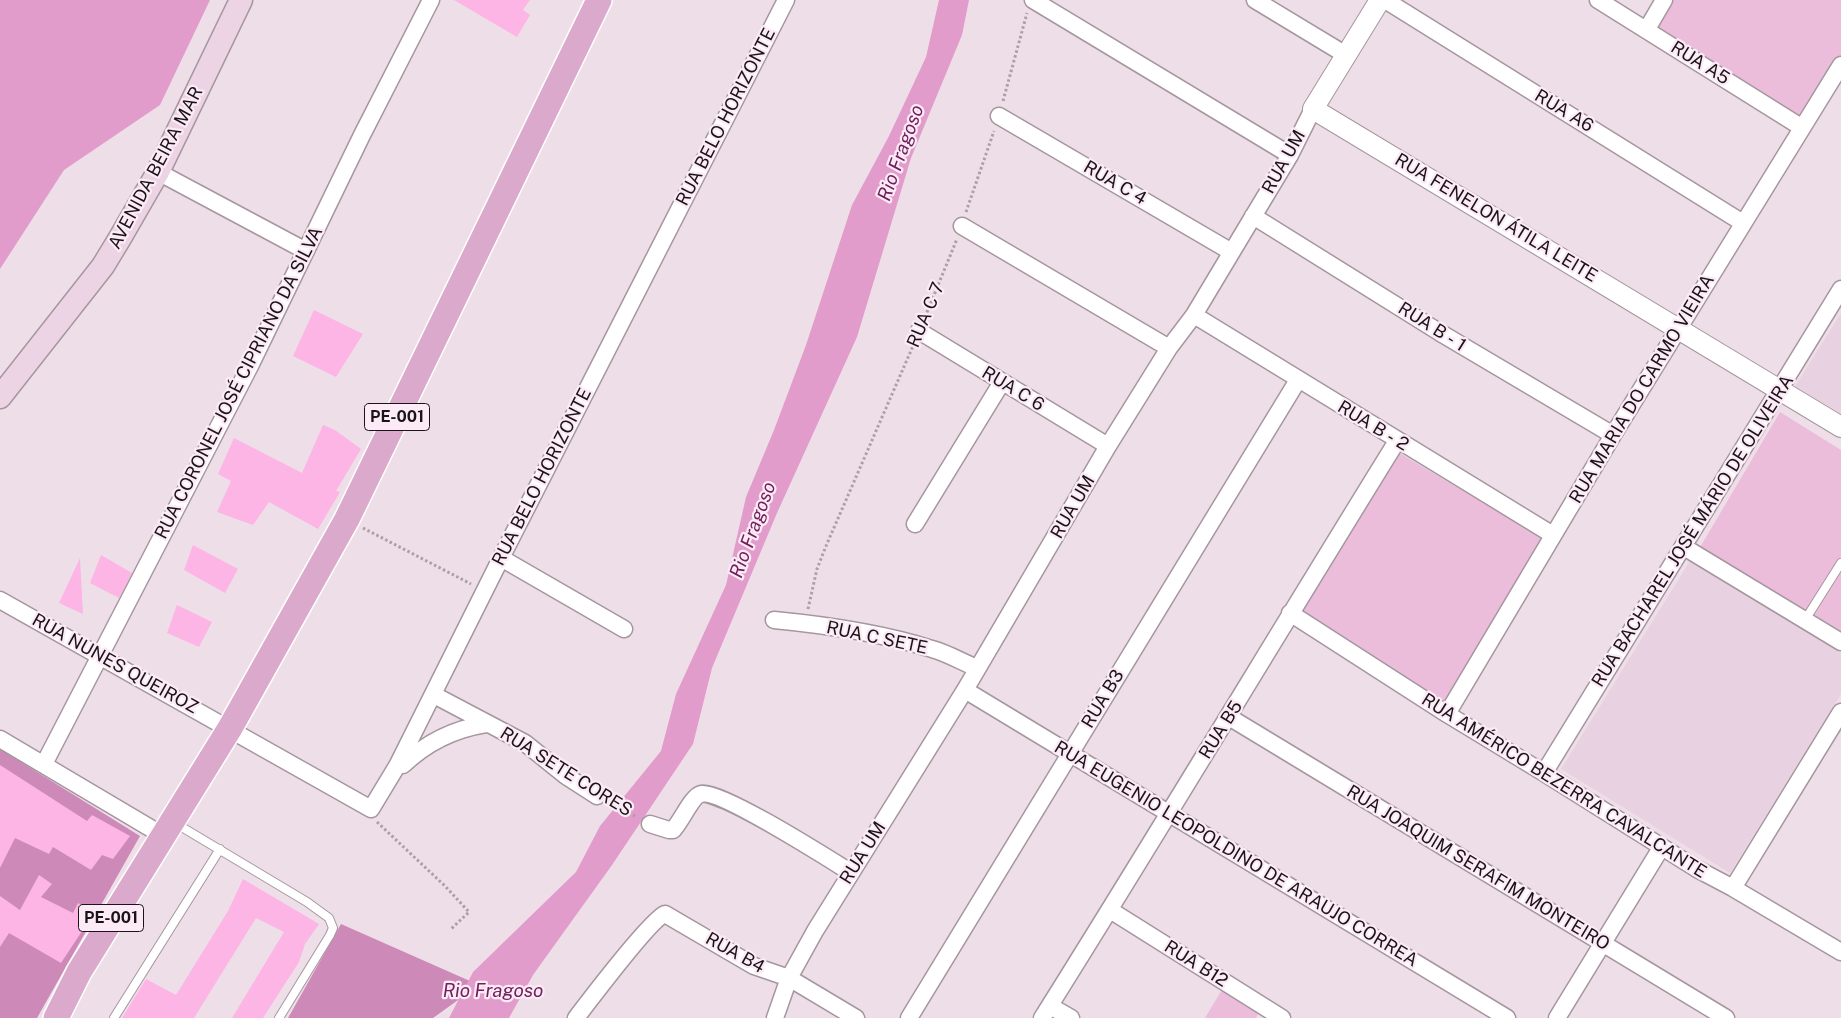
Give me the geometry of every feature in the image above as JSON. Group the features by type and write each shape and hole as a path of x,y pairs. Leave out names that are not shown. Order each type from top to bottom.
{"main road":[{"name":"AVENIDA BEIRA MAR","path":"0,397 103,266 158,172 241,0"},
{"name":"PE-001","path":"56,1018 79,972 166,828 230,728 348,519 599,0"}],"street":[{"name":"RUA CORONEL JOSÉ CIPRIANO DA SILVA","path":"44,764 250,366 431,0"},
{"name":"RUA BELO HORIZONTE","path":"371,809 391,778 484,591 786,0"},
{"path":"1256,0 1346,55"},
{"name":"RUA UM","path":"775,1018 788,978 850,872 965,690 1108,446 1169,348 1194,315 1230,251 1290,155 1313,109 1380,0"},
{"name":"RUA A6","path":"1385,0 1743,223"},
{"name":"RUA A5","path":"1598,0 1801,127"},
{"path":"1647,29 1664,0"},
{"path":"1030,4 1290,155"},
{"name":"RUA MARIA DO CARMO VIEIRA","path":"1447,714 1613,435 1801,127 1841,65"},
{"name":"RUA FENELON ÁTILA LEITE","path":"1313,109 1841,427"},
{"name":"RUA C 4","path":"999,116 1230,251"},
{"path":"158,172 306,251"},
{"name":"RUA B - 1","path":"1253,216 1439,332 1613,435"},
{"path":"962,226 1169,348"},
{"name":"RUA BACHAREL JOSÉ MÁRIO DE OLIVEIRA","path":"1544,773 1841,289"},
{"name":"RUA B - 2","path":"1194,315 1553,535"},
{"name":"RUA C 6","path":"919,331 1108,446"},
{"name":"RUA B3","path":"909,1018 1298,380"},
{"path":"915,524 1002,382"},
{"name":"RUA B5","path":"1046,1012 1397,441"},
{"path":"1684,547 1841,642"},
{"path":"501,558 624,629"},
{"name":"RUA NUNES QUEIROZ","path":"0,600 99,657 230,728"},
{"name":"RUA AMÉRICO BEZERRA CAVALCANTE","path":"1290,613 1447,714 1662,848 1840,950"},
{"name":"RUA C SETE","path":"774,620 806,623 919,645 977,668"},
{"name":"RUA EUGENIO LEOPOLDINO DE ARAUJO CORREA","path":"965,690 1507,1018"},
{"name":"RUA SETE CORES","path":"434,694 525,744 566,776 597,796"},
{"path":"1733,888 1841,712"},
{"name":"RUA JOAQUIM SERAFIM MONTEIRO","path":"1229,717 1726,1018"},
{"path":"391,778 418,751 434,741 468,727 486,724"},
{"path":"230,728 371,809"},
{"path":"0,739 166,828"},
{"name":"RUA SETE CORES","path":"650,824 662,829 673,830 696,796 703,793 714,796 773,826 850,872"},
{"path":"1557,1018 1662,848"},
{"name":"RUA B12","path":"1110,910 1264,1014 1282,1018"},
{"name":"RUA B4","path":"576,1018 659,916 665,914 754,966 788,978 856,1018"},
{"path":"1046,1012 1072,1018"}],"lane":[{"path":"1804,620 1841,564"},
{"path":"166,828 220,850 307,902 329,918 332,923 333,928 330,934 279,1018"},
{"path":"114,1018 220,850"}],"path":[{"name":"RUA C 7","path":"806,623 812,589 823,554 962,226 999,116 1030,4"},
{"path":"348,519 484,591"},
{"name":"RUA SETE CORES","path":"597,796 650,824"},
{"path":"371,809 373,818 445,886 469,912 450,929"}],"shaded area":[{"path":"1673,0 1841,0 1841,56 1801,122 1653,33"},
{"path":"1841,313 1841,417 1794,388"},
{"path":"1780,412 1841,450 1841,634 1699,549"},
{"path":"1396,451 1542,538 1445,707 1298,618"},
{"path":"1690,561 1841,653 1841,694 1730,873 1561,769"},
{"path":"0,749 140,836 37,1018 0,1018"},
{"path":"341,924 479,985 433,1018 288,1018"},
{"path":"1223,988 1260,1010 1256,1018 1205,1018"}],"water":[{"path":"0,0 210,0 160,105 64,170 0,269"},
{"name":"Rio Fragoso","path":"939,0 969,0 962,35 911,158 857,337 777,513 712,668 693,744 612,865 533,975 509,1018 449,1018 473,972 576,872 600,826 661,751 676,694 726,585 746,497 806,345 852,205 889,136 926,57"}],"building":[{"path":"454,0 530,0 523,10 530,15 517,37"},
{"path":"314,310 363,334 336,377 293,356"},
{"path":"323,425 335,430 361,449 336,491 340,492 318,529 269,502 253,525 217,512 231,481 218,474 234,438 302,473"},
{"path":"193,545 238,569 225,593 184,570"},
{"path":"101,555 132,573 119,598 90,583"},
{"path":"80,558 83,614 59,603"},
{"path":"177,605 212,622 199,647 167,633"},
{"path":"0,765 87,821 92,815 130,836 113,859 102,855 91,870 53,847 49,854 15,838 0,868"},
{"path":"39,875 52,884 41,897 73,913 78,903 94,913 61,963 9,933 0,947 0,896 20,910"},
{"path":"243,879 319,924 305,944 299,962 263,1018 232,1018 284,932 256,918 194,1018 122,1018 146,979 176,995 228,911"}]}
